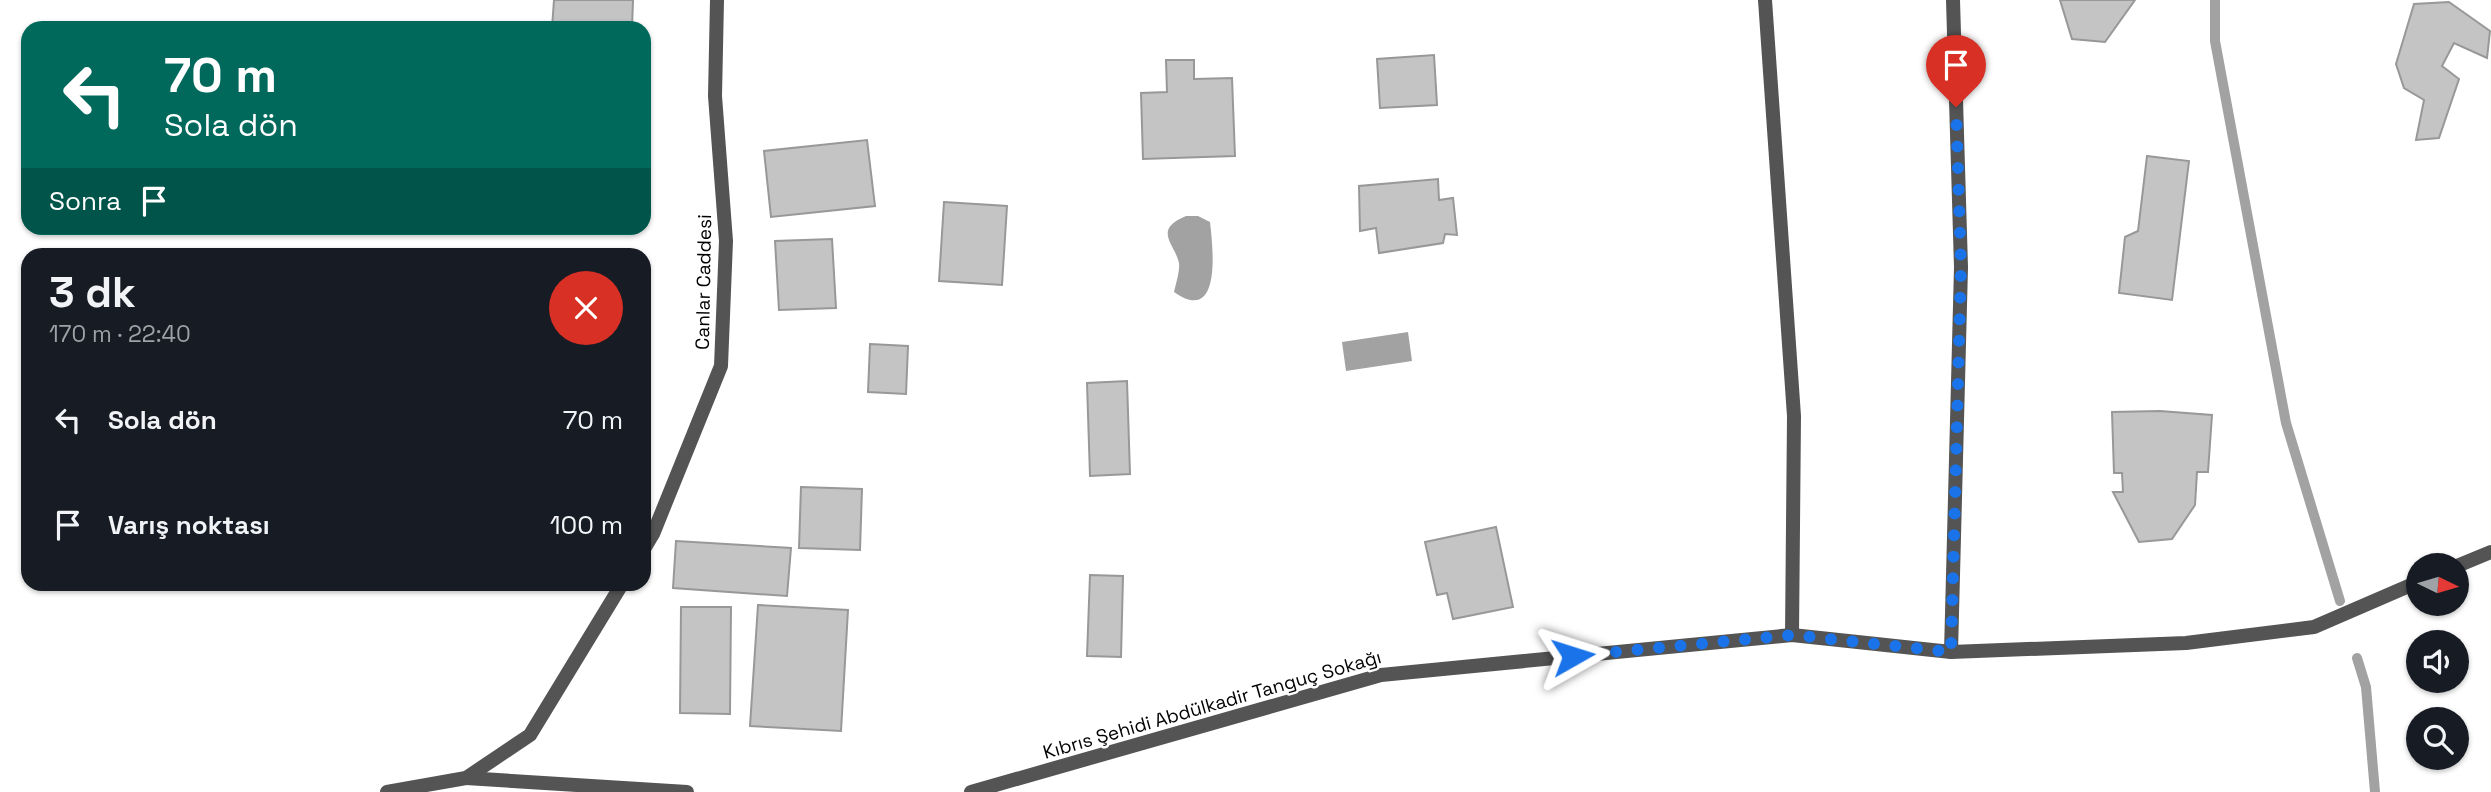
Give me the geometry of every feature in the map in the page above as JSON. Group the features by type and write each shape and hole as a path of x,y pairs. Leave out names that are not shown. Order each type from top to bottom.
{"street":[{"name":"Canlar Caddesi","path":"651,537 721,366 726,241 715,96 718,0"},
{"path":"1765,0 1794,416 1792,635"},
{"path":"1951,652 1961,267 1953,0"},
{"path":"2469,561 2491,552"},
{"name":"Kıbrıs Şehidi Abdülkadir Tanguç Sokağı","path":"971,792 1381,675 1792,635 1951,652 2186,643 2314,627 2406,587"},
{"path":"467,778 530,735 618,591"},
{"path":"387,792 467,778 687,792"}],"shaded area":[{"path":"1186,216 1198,216 1210,222 1213,264 1207,291 1200,299 1189,300 1174,292 1179,263 1168,232 1176,221"},
{"path":"1408,332 1412,361 1346,371 1342,342"}],"building":[{"path":"554,0 633,0 632,21 552,21"},
{"path":"2060,0 2135,0 2105,42 2072,39"},
{"path":"2449,2 2490,31 2487,58 2454,43 2442,66 2459,79 2439,138 2416,140 2424,100 2404,88 2396,64 2414,4"},
{"path":"1434,55 1437,105 1380,108 1377,59"},
{"path":"1166,60 1194,60 1194,79 1232,78 1235,156 1143,159 1141,93 1167,92"},
{"path":"867,140 875,206 771,217 764,151"},
{"path":"2147,156 2189,161 2172,300 2119,293 2125,237 2138,231"},
{"path":"1438,179 1439,200 1453,198 1457,235 1445,234 1443,243 1379,253 1376,228 1360,231 1359,186"},
{"path":"944,202 1007,206 1002,285 939,281"},
{"path":"832,239 836,308 779,310 775,241"},
{"path":"870,344 908,346 906,394 868,392"},
{"path":"1127,381 1130,474 1090,476 1087,383"},
{"path":"2160,411 2212,415 2208,472 2197,472 2195,505 2172,539 2139,542 2113,492 2123,492 2122,473 2114,473 2112,412"},
{"path":"801,487 862,489 860,550 799,548"},
{"path":"1496,527 1513,607 1453,619 1447,593 1437,595 1425,542"},
{"path":"676,541 791,548 787,596 673,588"},
{"path":"1090,575 1123,576 1121,657 1087,656"},
{"path":"758,605 848,610 841,731 750,726"},
{"path":"681,607 731,607 730,714 680,713"}],"waterway":[{"path":"2215,0 2215,41 2286,423 2340,601"},
{"path":"2357,658 2366,687 2375,792"}],"route":[{"path":"1573,656 1792,635 1951,652 1961,267 1956,107"}]}
